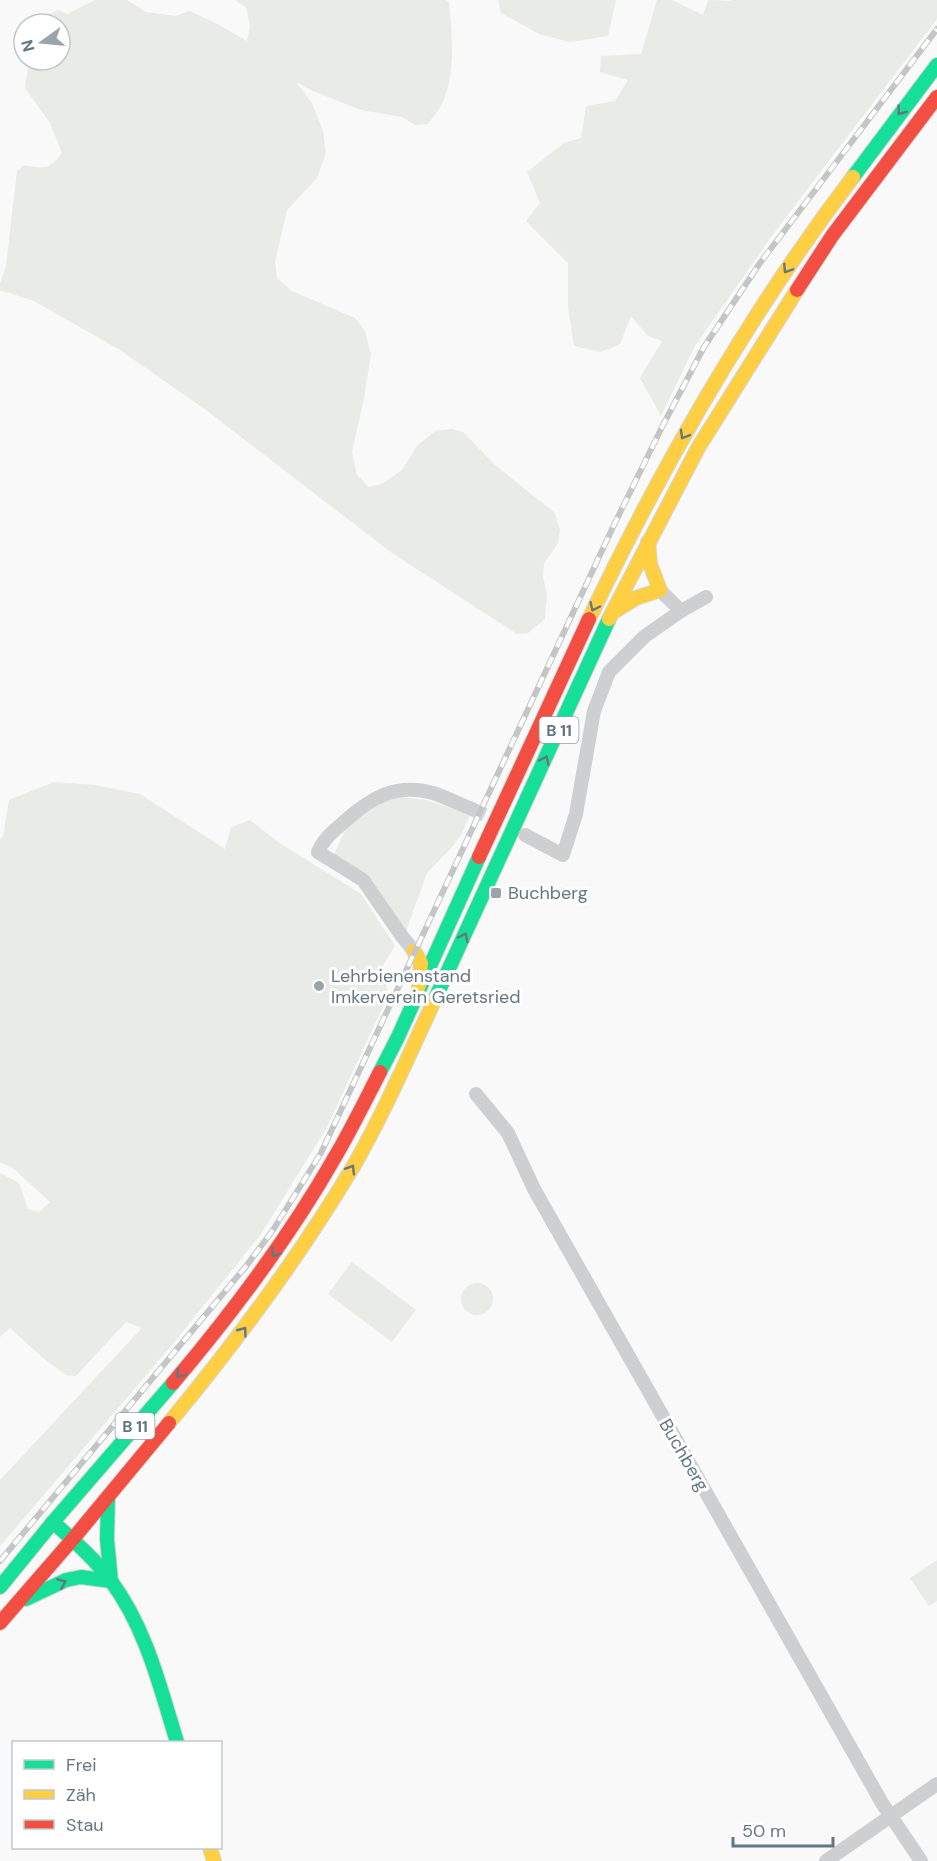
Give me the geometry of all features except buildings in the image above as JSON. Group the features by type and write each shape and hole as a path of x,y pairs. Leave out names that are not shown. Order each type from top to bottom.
{"main road":[{"name":"B 11","path":"0,1587 193,1359 257,1279 308,1204 336,1156 398,1037 599,598 684,435 743,336 814,228 937,65"},
{"name":"B 11","path":"0,1623 207,1377 264,1302 353,1166 420,1033 613,611 698,448 832,236 937,97"},
{"path":"613,611 644,593 660,590 650,564 648,542"},
{"path":"414,951 426,952 441,941"},
{"path":"414,951 421,963 419,991"},
{"path":"108,1497 106,1549 111,1581"},
{"path":"53,1522 111,1581 133,1618 146,1646 176,1741"},
{"path":"16,1604 66,1580 81,1577 111,1581"}],"street":[{"path":"660,590 681,611"},
{"path":"525,835 563,855 576,814 594,711 609,672 645,636 706,597"},
{"path":"414,951 401,936 363,880 318,852 322,842 362,806 385,793 411,790 434,793 472,809"},
{"name":"Buchberg","path":"476,1094 507,1132 534,1189 587,1286 876,1793 921,1861"},
{"path":"826,1861 937,1784"}],"shaded area":[{"path":"95,0 127,0 146,12 175,16 190,11 247,41 250,27 246,7 235,0 446,0 449,2 452,57 449,84 439,109 428,124 415,125 402,117 361,110 296,82 312,103 323,131 326,153 317,178 287,210 275,262 277,278 292,291 355,318 365,331 371,354 352,452 357,475 369,487 382,484 402,470 417,446 435,431 452,429 463,432 495,465 555,513 560,530 558,543 544,564 543,577 547,594 545,619 528,633 517,634 392,553 206,410 120,350 34,301 0,290 6,266 17,171 24,165 46,167 54,163 62,153 50,123 25,88 27,72 72,72 71,12"},
{"path":"498,0 616,0 608,36 570,42 539,34 501,13"},
{"path":"657,0 672,0 703,15 708,0 937,0 937,19 774,233 695,346 661,416 640,378 662,341 648,336 631,316 620,344 601,352 574,346 568,307 568,263 526,221 540,203 527,172 564,143 581,138 586,106 615,101 628,80 600,72 601,56 641,54"},
{"path":"54,782 95,785 140,794 225,849 231,827 250,820 278,842 361,894 395,946 383,965 388,996 326,1129 261,1234 172,1345 0,1546 0,1480 142,1328 126,1322 76,1376 66,1375 10,1328 0,1337 0,1173 19,1183 28,1209 39,1212 50,1202 14,1169 0,1162 0,840 3,836 9,800"},
{"path":"398,797 426,800 470,814 461,835 453,846 427,873 406,931 333,856 347,827 368,807"},
{"path":"352,1262 416,1310 392,1342 328,1294"},
{"path":"477,1283 488,1288 493,1299 488,1310 477,1315 466,1310 461,1299 466,1288"},
{"path":"937,1560 937,1601 929,1606 910,1578"}],"tunnel":[{"path":"472,809 501,823"}],"railway":[{"path":"0,1561 247,1265 273,1230 321,1153 613,527 704,347 760,263 937,29"}],"traffic: fast":[{"path":"853,177 937,65"},
{"path":"435,999 609,619"},
{"path":"380,1072 479,857"},
{"path":"0,1587 173,1383"},
{"path":"26,1599 66,1580 81,1577 111,1581 107,1539 108,1497"},
{"path":"53,1522 98,1565 134,1618 151,1658 177,1741"}],"traffic: slow":[{"path":"589,619 647,504 710,391 778,282 853,177"},
{"path":"609,619 698,448 797,290"},
{"path":"615,611 636,598 660,590 650,564 648,542"},
{"path":"414,951 421,963 419,986"},
{"path":"169,1423 266,1298 332,1201 375,1126 435,999"},
{"path":"210,1849 214,1861"}],"traffic: jam":[{"path":"797,290 832,236 937,97"},
{"path":"479,857 589,619"},
{"path":"173,1383 238,1302 299,1216 341,1147 380,1072"},
{"path":"0,1623 169,1423"}],"place":[{"name":"Buchberg","path":"496,893"},
{"name":"Lehrbienenstand Imkerverein Geretsried","path":"319,986"}]}
